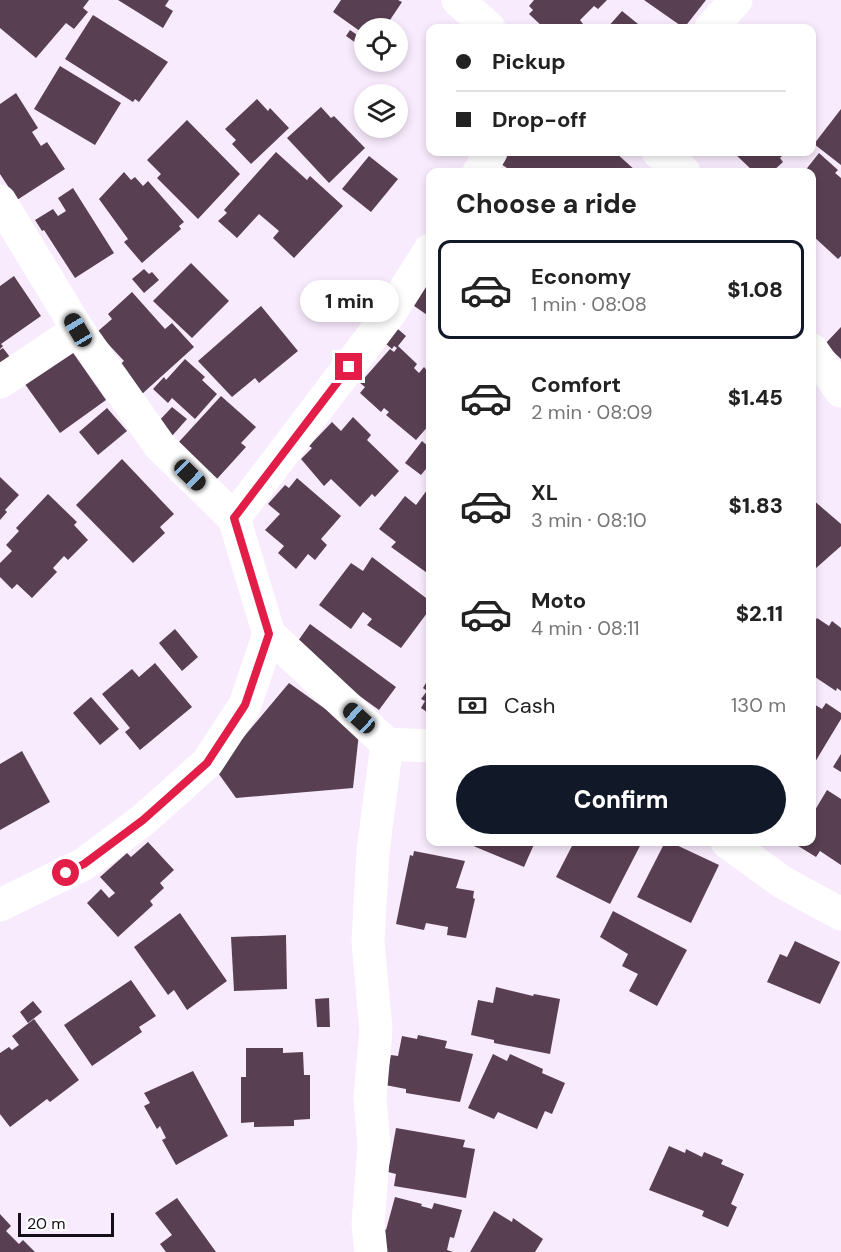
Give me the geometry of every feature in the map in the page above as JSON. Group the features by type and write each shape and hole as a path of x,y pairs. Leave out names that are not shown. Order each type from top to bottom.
{"street":[{"path":"458,0 485,24"},
{"path":"715,24 736,0"},
{"path":"663,156 679,168"},
{"path":"0,201 78,330 160,446 234,518 269,634 387,744 426,746"},
{"path":"234,518 392,310 426,256"},
{"path":"0,382 78,330"},
{"path":"816,356 841,391"},
{"path":"1,902 84,864 143,820 207,763 245,705 269,634"},
{"path":"370,1252 368,1224 374,1146 370,1096 376,1030 368,942 373,851 387,744"},
{"path":"732,846 782,882 841,914"}],"building":[{"path":"0,0 89,0 83,8 88,12 74,29 66,23 36,58 0,28"},
{"path":"118,0 169,0 165,6 173,11 163,28"},
{"path":"341,0 398,0 402,2 391,18 354,18 354,27 333,12"},
{"path":"534,0 607,0 598,9 594,6 580,20 583,24 540,24 529,14 533,10 529,6"},
{"path":"644,0 706,0 687,24 678,24"},
{"path":"622,11 638,24 611,24"},
{"path":"93,15 168,62 139,102 135,99 133,102 65,59"},
{"path":"350,30 354,33 354,42 346,36"},
{"path":"60,66 121,103 95,145 34,109"},
{"path":"16,93 38,128 32,132 41,146 47,142 65,169 17,200 0,174 0,104"},
{"path":"257,99 268,111 270,108 289,128 251,164 232,144 236,140 225,129"},
{"path":"321,107 331,118 334,116 365,148 329,183 287,138"},
{"path":"841,109 841,165 816,146 816,141"},
{"path":"187,120 240,174 198,219 157,178 161,174 147,160"},
{"path":"276,152 307,180 310,176 343,206 294,258 273,238 279,231 259,214 237,238 218,221 227,213 224,210"},
{"path":"819,153 838,170 835,173 841,178 841,256 838,259 816,239 816,168 807,168"},
{"path":"369,156 398,179 371,212 342,189"},
{"path":"507,156 619,156 633,168 507,168 501,164"},
{"path":"737,156 782,156 780,158 783,162 776,168 750,168"},
{"path":"124,172 131,180 135,177 143,186 148,181 184,222 179,226 181,229 142,263 124,242 128,239 99,199"},
{"path":"73,188 114,253 75,278 35,220 53,209 58,216 66,211 58,198"},
{"path":"191,263 229,301 192,338 153,301"},
{"path":"144,269 149,274 152,272 159,280 144,293 132,279"},
{"path":"426,273 426,314 407,301"},
{"path":"14,276 41,316 1,344 3,346 0,349 0,286"},
{"path":"132,292 165,329 172,323 194,347 142,394 117,367 124,361 97,332 112,319 108,314"},
{"path":"261,306 298,351 259,383 255,378 232,397 198,361"},
{"path":"392,324 406,336 398,346 417,364 414,368 419,373 424,367 426,369 426,429 416,440 386,415 389,412 384,408 381,412 360,393 365,387 360,383 390,349 394,352 397,348 394,346 392,349 379,338"},
{"path":"841,327 841,359 825,344"},
{"path":"69,347 106,400 60,433 22,380"},
{"path":"3,348 10,357 0,363 0,350"},
{"path":"185,359 205,377 202,380 217,394 195,419 172,398 168,403 153,389 164,377 166,380"},
{"path":"221,396 256,427 241,443 246,447 216,480 177,444"},
{"path":"172,407 187,419 172,436 157,423"},
{"path":"107,408 127,431 98,455 79,432"},
{"path":"353,417 371,435 367,440 399,471 375,497 372,494 360,507 331,479 324,486 301,459 312,448 309,446 332,422 341,431"},
{"path":"422,441 426,444 426,469 421,475 405,463"},
{"path":"122,459 174,514 160,527 165,533 133,563 76,505"},
{"path":"0,477 19,495 5,510 7,512 0,520"},
{"path":"297,478 341,516 321,539 327,545 315,560 308,554 296,569 278,553 284,546 265,530 280,514 268,504 285,485 289,488"},
{"path":"426,491 426,572 391,547 396,542 379,529 405,496 416,505"},
{"path":"48,494 77,522 74,525 88,540 68,560 64,556 53,568 57,572 32,598 17,584 12,589 0,577 0,563 12,551 6,545 19,531 16,528"},
{"path":"816,502 841,524 841,546 816,568"},
{"path":"372,557 426,598 426,614 401,648 367,625 372,619 363,612 351,629 319,605 351,563 363,571"},
{"path":"817,618 829,626 832,621 841,628 841,691 837,688 836,691 816,678"},
{"path":"310,624 396,687 379,710 293,648"},
{"path":"175,629 198,657 182,671 159,643"},
{"path":"155,663 192,707 140,750 125,732 130,728 102,694 132,669 139,677"},
{"path":"289,683 359,733 353,788 236,798 216,770"},
{"path":"426,692 426,711 421,708 425,701 421,699"},
{"path":"91,697 119,729 100,745 73,713"},
{"path":"826,703 841,713 841,719 816,760 816,705 822,709"},
{"path":"22,751 50,802 0,830 0,764"},
{"path":"841,754 841,772 833,767"},
{"path":"827,790 841,799 841,865 820,851 816,857 798,846 816,846 816,808"},
{"path":"148,842 174,870 160,883 164,888 150,901 153,905 118,937 87,903 101,889 109,898 115,893 100,877 127,853 131,857"},
{"path":"473,846 533,846 524,867"},
{"path":"572,846 640,846 610,904 556,877"},
{"path":"663,846 679,846 719,865 691,923 637,897"},
{"path":"414,851 465,861 456,888 474,891 473,898 475,899 466,938 447,935 448,927 426,923 424,930 396,924 410,855 413,856"},
{"path":"613,911 687,950 657,1006 629,991 638,974 622,966 628,954 600,937"},
{"path":"180,913 227,981 187,1010 174,990 168,995 134,947"},
{"path":"286,935 287,989 234,991 231,937"},
{"path":"795,941 840,962 820,1004 767,982 780,954 787,957"},
{"path":"131,980 156,1016 139,1027 142,1032 92,1066 64,1025"},
{"path":"496,987 533,996 534,994 560,999 550,1054 494,1043 494,1040 471,1035 478,1000 493,1003"},
{"path":"329,998 330,1027 317,1027 315,999"},
{"path":"33,1001 42,1012 28,1023 20,1012"},
{"path":"34,1019 79,1080 50,1102 47,1099 10,1127 0,1114 0,1053 9,1047 12,1050 19,1045 12,1036"},
{"path":"418,1035 447,1041 445,1048 473,1054 460,1102 406,1093 406,1089 385,1085 391,1055 398,1056 402,1036 417,1039"},
{"path":"246,1048 283,1048 283,1053 303,1052 304,1075 310,1075 310,1119 294,1120 294,1126 254,1127 254,1122 241,1123 241,1077 246,1077"},
{"path":"493,1054 507,1061 510,1054 543,1069 542,1073 565,1083 552,1114 545,1111 537,1129 498,1112 494,1119 468,1108"},
{"path":"193,1071 228,1136 176,1165 162,1140 166,1138 160,1126 157,1129 144,1106 150,1103 144,1093"},
{"path":"396,1128 465,1140 463,1147 475,1149 466,1198 394,1186 396,1174 388,1172"},
{"path":"669,1146 685,1153 686,1149 702,1157 704,1152 723,1160 721,1164 744,1174 731,1204 737,1207 728,1227 702,1216 704,1211 649,1190"},
{"path":"395,1197 432,1209 434,1203 462,1210 454,1238 450,1237 447,1250 453,1252 387,1252 378,1249"},
{"path":"177,1198 216,1252 166,1252 160,1244 172,1235 155,1213"},
{"path":"494,1211 512,1222 513,1218 543,1239 535,1252 470,1252"},
{"path":"0,1214 11,1226 6,1231 19,1244 23,1240 35,1252 0,1252"}],"route":[{"path":"66,873 84,864 143,820 207,763 245,705 269,634 234,518 349,367"}]}
